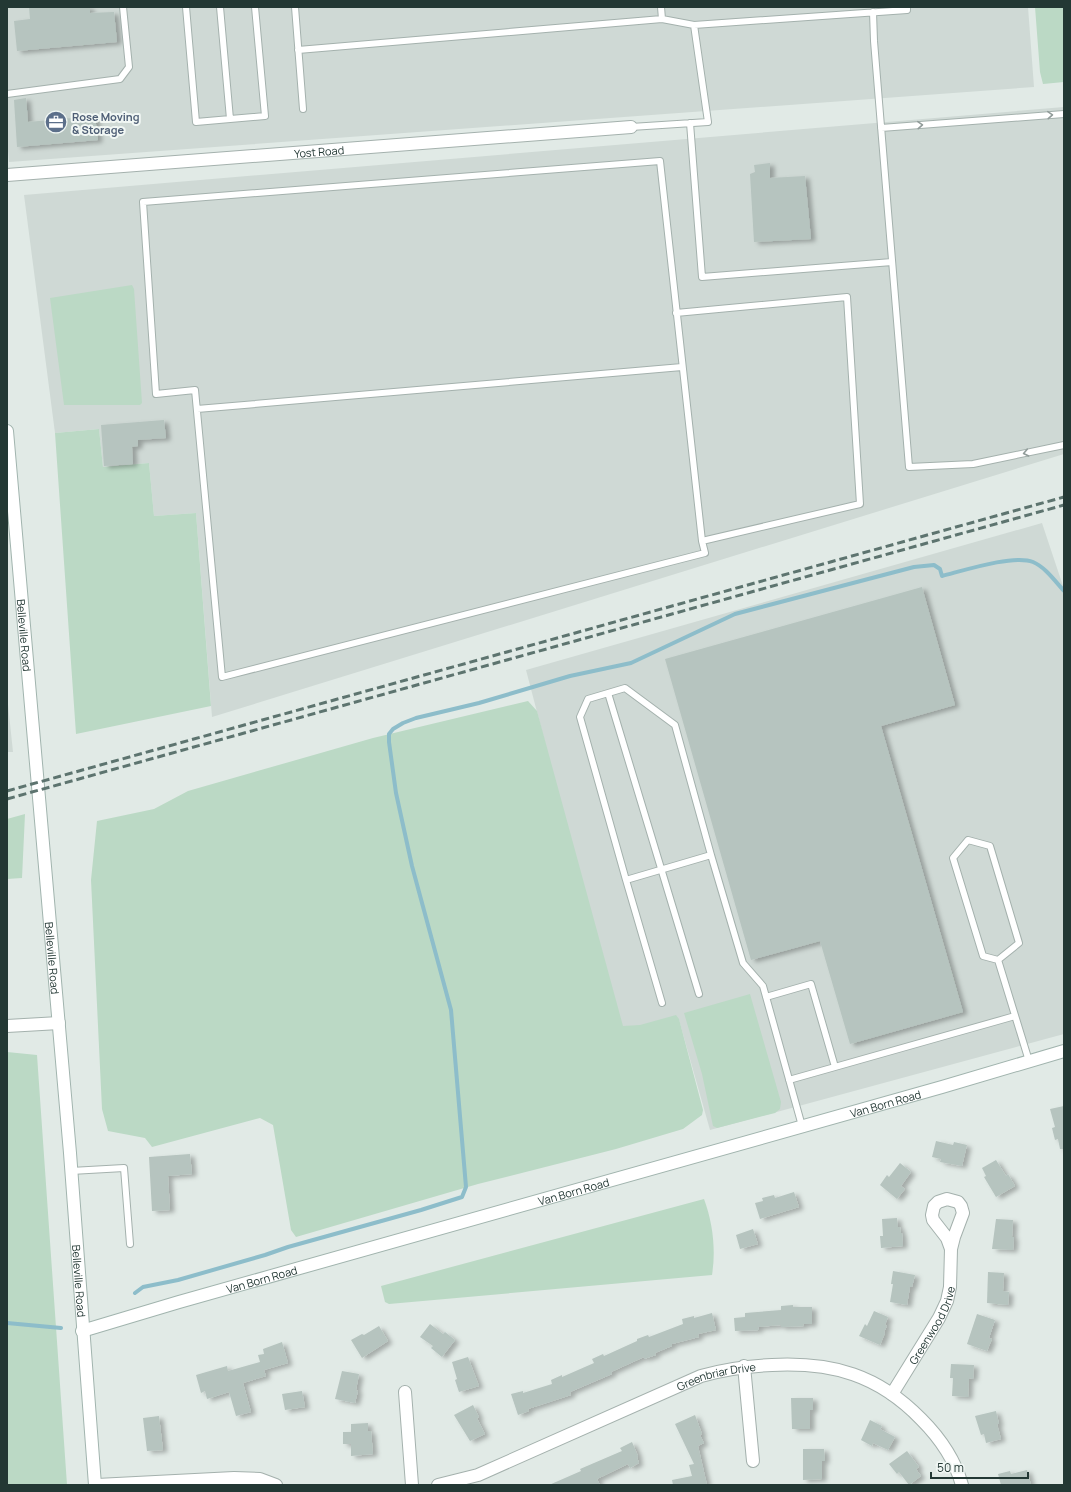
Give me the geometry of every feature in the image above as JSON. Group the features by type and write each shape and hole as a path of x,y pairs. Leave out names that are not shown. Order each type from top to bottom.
{"street":[{"name":"Yost Road","path":"7,175 631,127"},
{"name":"Belleville Road","path":"7,431 14,540 59,1023 82,1331 96,1485"},
{"path":"7,1026 59,1023"},
{"name":"Van Born Road","path":"82,1331 172,1304 1064,1051"},
{"name":"Greenwood Drive","path":"892,1394 944,1309 950,1287 952,1250"},
{"name":"Greenbriar Drive","path":"438,1485 478,1475 701,1376 744,1366 795,1364 830,1368 860,1376 892,1394 918,1415 941,1442 952,1460 962,1485"},
{"path":"744,1366 753,1461"},
{"path":"406,1392 412,1485"},
{"path":"96,1485 234,1478 260,1480 276,1485"}],"lane":[{"path":"7,94 120,78 128,67 123,7"},
{"path":"186,7 196,122 266,116 255,7"},
{"path":"220,7 230,119"},
{"path":"295,7 303,109"},
{"path":"661,7 662,19"},
{"path":"298,50 662,19 694,25 907,10 907,7"},
{"path":"873,12 909,467 974,464 1064,445"},
{"path":"631,127 708,122 694,25"},
{"path":"881,128 1064,114"},
{"path":"690,123 702,277 892,262"},
{"path":"660,162 676,313 702,541 705,553 222,677 195,390 156,394 143,202 660,162"},
{"path":"676,313 847,297 860,504 702,541"},
{"path":"197,409 682,367"},
{"path":"662,1003 580,717 588,699 625,688 676,725 742,963 763,986 802,1126"},
{"path":"608,693 699,994"},
{"path":"968,840 990,846 1019,943 998,960 983,956 953,858 968,840"},
{"path":"626,880 711,855"},
{"path":"998,960 1029,1061"},
{"path":"766,997 811,984 835,1067"},
{"path":"789,1080 1016,1016"},
{"path":"71,1171 124,1168 130,1244"}],"shaded area":[{"path":"7,7 1028,7 1034,87 9,162 7,140"},
{"path":"1064,107 1064,454 212,717 196,513 154,516 149,463 103,467 99,429 55,433 24,195"},
{"path":"1042,523 1064,589 1064,1034 710,1130 679,1020 622,1036 526,670"},
{"path":"7,695 13,752 7,752"}],"green space":[{"path":"1035,7 1064,7 1064,82 1043,84 1040,72"},
{"path":"132,285 134,289 142,403 140,405 64,405 50,298"},
{"path":"99,429 103,467 149,463 154,516 196,513 211,706 76,734 55,433"},
{"path":"528,701 537,711 623,1026 640,1025 676,1015 679,1019 703,1110 702,1115 683,1129 616,1149 478,1184 296,1237 291,1230 273,1125 260,1118 152,1147 145,1138 108,1131 102,1109 91,880 97,821 154,809 188,791 373,738"},
{"path":"25,814 22,878 7,879 7,819"},
{"path":"750,994 781,1102 780,1109 775,1113 717,1128 713,1126 702,1074 684,1013"},
{"path":"7,1052 37,1055 67,1485 7,1485"},
{"path":"704,1199 710,1217 714,1246 712,1275 389,1304 385,1302 381,1286"}],"building":[{"path":"29,7 90,7 90,13 114,12 117,42 17,51 14,21 30,19"},
{"name":"Rose Moving & Storage","path":"26,98 28,122 95,116 98,140 17,147 14,100"},
{"path":"770,163 770,178 805,176 811,239 754,242 750,174 755,172 754,165"},
{"path":"164,420 166,438 138,440 138,446 132,447 133,464 104,466 101,425"},
{"path":"922,587 955,705 881,726 963,1012 850,1044 820,941 751,960 665,659"},
{"path":"1064,1106 1064,1149 1060,1149 1058,1139 1055,1140 1052,1128 1055,1127 1050,1109"},
{"path":"936,1141 953,1145 954,1142 967,1145 962,1166 940,1162 941,1159 932,1157"},
{"path":"190,1154 192,1174 168,1176 170,1210 152,1211 149,1157"},
{"path":"996,1160 1006,1176 1008,1174 1015,1186 996,1197 984,1177 986,1176 982,1168"},
{"path":"900,1163 911,1172 901,1186 905,1189 897,1199 880,1185 887,1175 889,1177"},
{"path":"794,1192 799,1207 760,1219 755,1203 763,1201 762,1198 774,1195 775,1198"},
{"path":"897,1218 898,1227 900,1227 902,1233 903,1246 881,1248 880,1236 883,1236 882,1219"},
{"path":"996,1219 1013,1220 1013,1250 992,1249"},
{"path":"753,1229 758,1244 740,1249 736,1235"},
{"path":"893,1271 915,1275 912,1287 910,1287 907,1305 890,1302 893,1284 891,1284"},
{"path":"988,1272 1004,1273 1003,1291 1009,1292 1008,1305 987,1303"},
{"path":"793,1305 793,1307 812,1307 812,1324 803,1324 804,1326 781,1327 781,1325 758,1327 759,1330 735,1331 734,1318 745,1317 745,1313 781,1310 781,1306"},
{"path":"874,1311 888,1317 885,1325 887,1326 884,1332 885,1333 880,1345 859,1336 865,1324 867,1326"},
{"path":"712,1313 716,1330 698,1334 699,1337 672,1344 672,1346 655,1353 656,1355 644,1359 644,1357 611,1372 612,1374 570,1392 571,1395 528,1409 529,1411 518,1415 511,1394 523,1391 523,1393 552,1384 551,1380 562,1375 562,1377 594,1363 592,1359 603,1354 604,1356 637,1341 637,1339 648,1335 649,1337 683,1324 682,1319 694,1316 694,1318"},
{"path":"977,1314 995,1320 989,1338 992,1339 987,1351 967,1344"},
{"path":"430,1324 443,1334 445,1332 455,1340 442,1357 431,1348 433,1346 420,1337"},
{"path":"379,1326 388,1341 362,1358 351,1340 362,1334 364,1335"},
{"path":"282,1342 288,1363 264,1370 266,1376 243,1383 251,1412 236,1416 229,1392 207,1399 205,1391 201,1393 196,1375 227,1366 228,1371 260,1362 258,1355 264,1354 263,1349"},
{"path":"468,1357 479,1386 459,1392 452,1362"},
{"path":"951,1364 974,1365 973,1379 969,1378 968,1397 952,1396 953,1378 950,1378"},
{"path":"342,1371 359,1374 356,1390 358,1391 355,1403 335,1399"},
{"path":"302,1391 305,1407 285,1410 282,1394"},
{"path":"791,1398 813,1398 813,1410 810,1410 810,1429 792,1429"},
{"path":"473,1405 479,1417 477,1418 485,1434 470,1441 454,1415"},
{"path":"996,1411 999,1424 997,1424 1001,1439 986,1443 984,1434 981,1435 975,1416"},
{"path":"695,1415 702,1434 700,1435 704,1443 698,1446 707,1485 673,1485 672,1480 692,1476 689,1465 694,1464 675,1424"},
{"path":"159,1416 163,1450 147,1451 143,1418"},
{"path":"870,1420 882,1426 880,1429 895,1437 888,1450 873,1443 872,1446 861,1440"},
{"path":"368,1423 368,1431 371,1431 373,1454 351,1456 351,1444 343,1444 343,1432 351,1432 351,1424"},
{"path":"632,1442 638,1456 639,1463 630,1468 628,1464 597,1479 600,1485 549,1485 581,1471 580,1469 622,1451 620,1448"},
{"path":"803,1449 824,1449 825,1461 822,1461 822,1479 803,1480"},
{"path":"907,1451 919,1467 916,1469 921,1476 909,1485 899,1472 897,1474 889,1464"},
{"path":"1027,1470 1031,1485 1001,1485 998,1474 1010,1471 1011,1474"}],"waterway":[{"path":"135,1293 143,1287 178,1280 462,1197 466,1187 451,1010 412,866 396,793 389,742 389,734 393,729 416,718 479,703 570,676 631,663 735,614 914,567 934,565 940,569 942,576 988,564 1024,560 1033,562 1042,567 1064,591"},
{"path":"7,1323 61,1328"}],"railway":[{"path":"7,791 1064,497"},
{"path":"7,799 1064,505"}],"place":[{"name":"Rose Moving & Storage","path":"56,122"}]}
